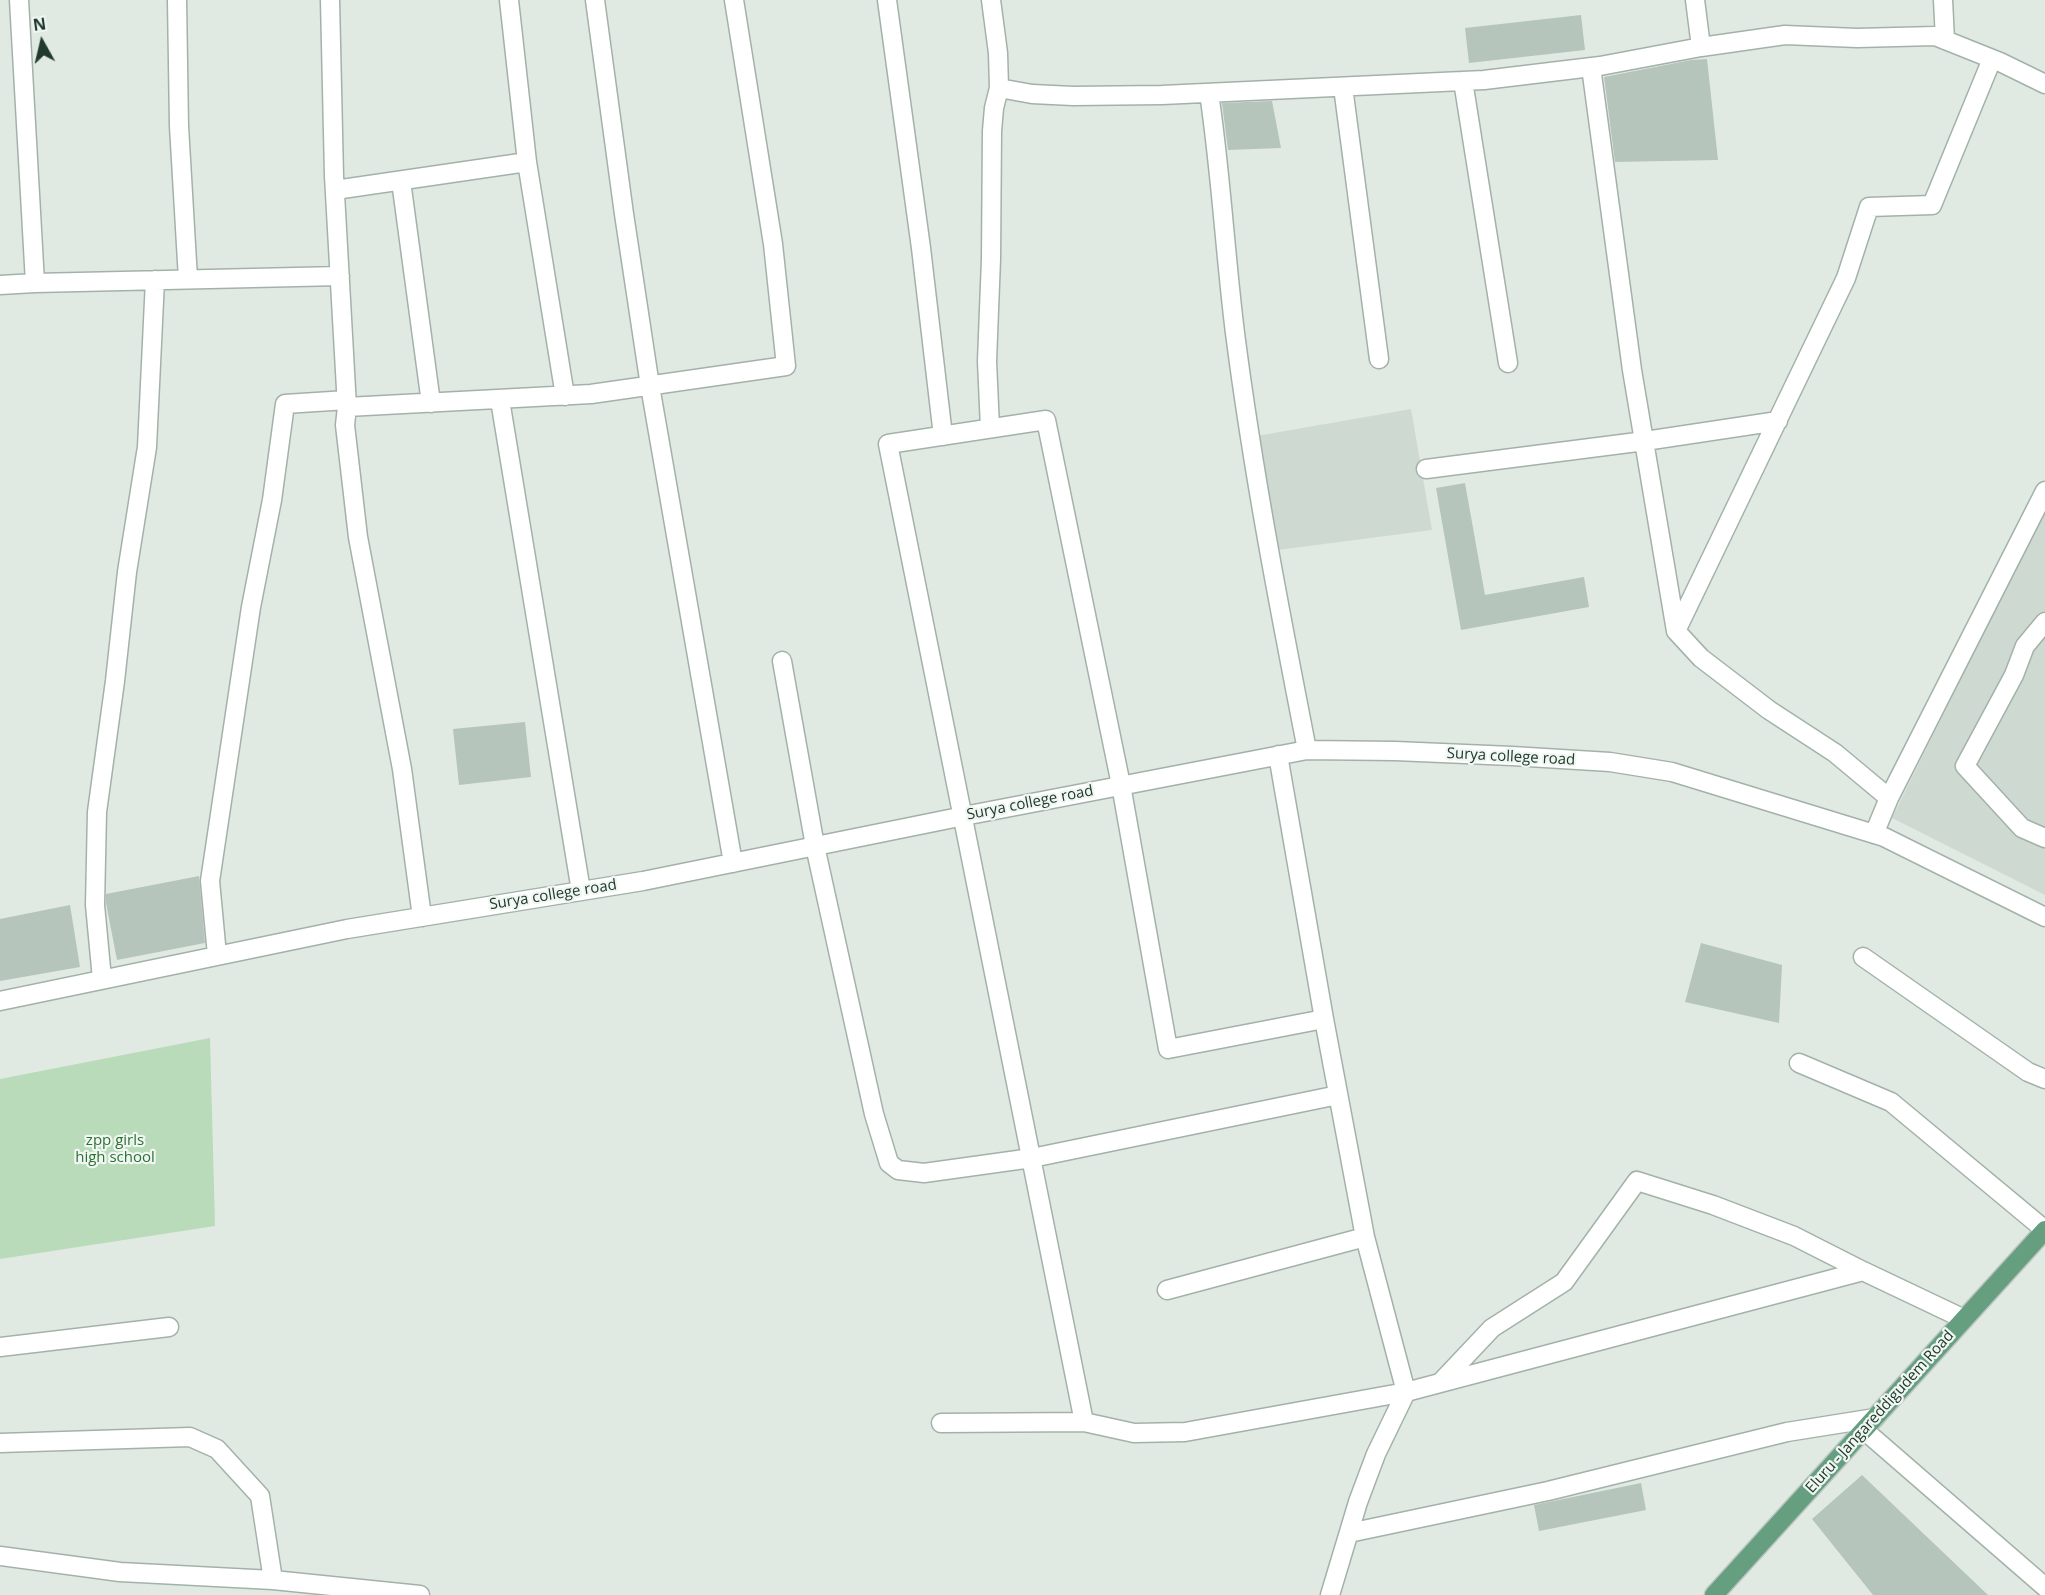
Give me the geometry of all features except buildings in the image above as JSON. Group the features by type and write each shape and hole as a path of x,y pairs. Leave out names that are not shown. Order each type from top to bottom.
{"main road":[{"name":"Eluru - Jangareddigudem Road","path":"1714,1595 2045,1230"}],"street":[{"path":"19,0 35,283"},
{"path":"177,0 179,126 188,279"},
{"path":"330,0 335,190 347,404 345,425 358,537 402,769 422,917"},
{"path":"509,0 527,162 565,396"},
{"path":"595,0 650,386 733,863"},
{"path":"217,955 210,881 251,607 272,500 285,404 431,403 565,396 786,366 772,243 734,0"},
{"path":"887,0 921,248 943,436"},
{"path":"990,428 987,361 992,130 999,88 998,53 991,0"},
{"path":"1695,0 1701,46"},
{"path":"1943,0 1945,40"},
{"path":"999,88 1032,94 1073,96 1209,93 1463,81 1591,67 1701,46 1785,35 1857,38 1935,36 2045,84"},
{"path":"1676,631 1846,279 1869,207 1932,205 1992,59"},
{"path":"1591,67 1632,370 1676,631 1701,658 1769,710 1835,753 1890,798"},
{"path":"1463,81 1508,363"},
{"path":"1343,87 1379,359"},
{"path":"1209,93 1218,151 1235,333 1256,477 1307,750"},
{"path":"335,190 527,162"},
{"path":"401,181 431,403"},
{"path":"0,285 340,276"},
{"path":"102,979 95,905 97,812 127,572 147,447 155,280"},
{"path":"500,400 581,891"},
{"path":"1084,1422 888,444 1046,420 1121,785 1168,1049 1324,1019"},
{"path":"1426,469 1779,421"},
{"path":"1874,834 2045,491"},
{"path":"2045,622 2025,646 2014,675 1965,766 2022,828 2045,838"},
{"path":"782,661 814,846 874,1114 889,1163 898,1170 924,1173 1032,1158 1338,1095"},
{"name":"Surya college road","path":"0,1001 347,929 643,881 1307,750 1395,751 1610,762 1672,772 1884,837 2045,917"},
{"path":"1278,755 1365,1238 1406,1392 1376,1454 1358,1502 1330,1595"},
{"path":"1863,957 2028,1072 2045,1079"},
{"path":"1799,1063 1891,1102 2045,1230"},
{"path":"1442,1382 1492,1328 1564,1282 1637,1181 1713,1205 1794,1236 1964,1319"},
{"path":"1167,1290 1365,1238"},
{"path":"941,1423 1084,1422 1134,1433 1185,1432 1406,1392 1863,1271"},
{"path":"0,1347 169,1327"},
{"path":"1349,1533 1548,1491 1787,1432 1869,1424 2045,1587"},
{"path":"0,1443 190,1437 217,1449 260,1496 273,1580"},
{"path":"0,1556 241,1587 273,1580 420,1595"}],"shaded area":[{"path":"1411,409 1432,530 1270,551 1251,437"},
{"path":"2045,508 2045,895 1892,818"}],"green space":[{"name":"zpp girls high school","path":"210,1038 215,1226 0,1259 0,1079"}]}
